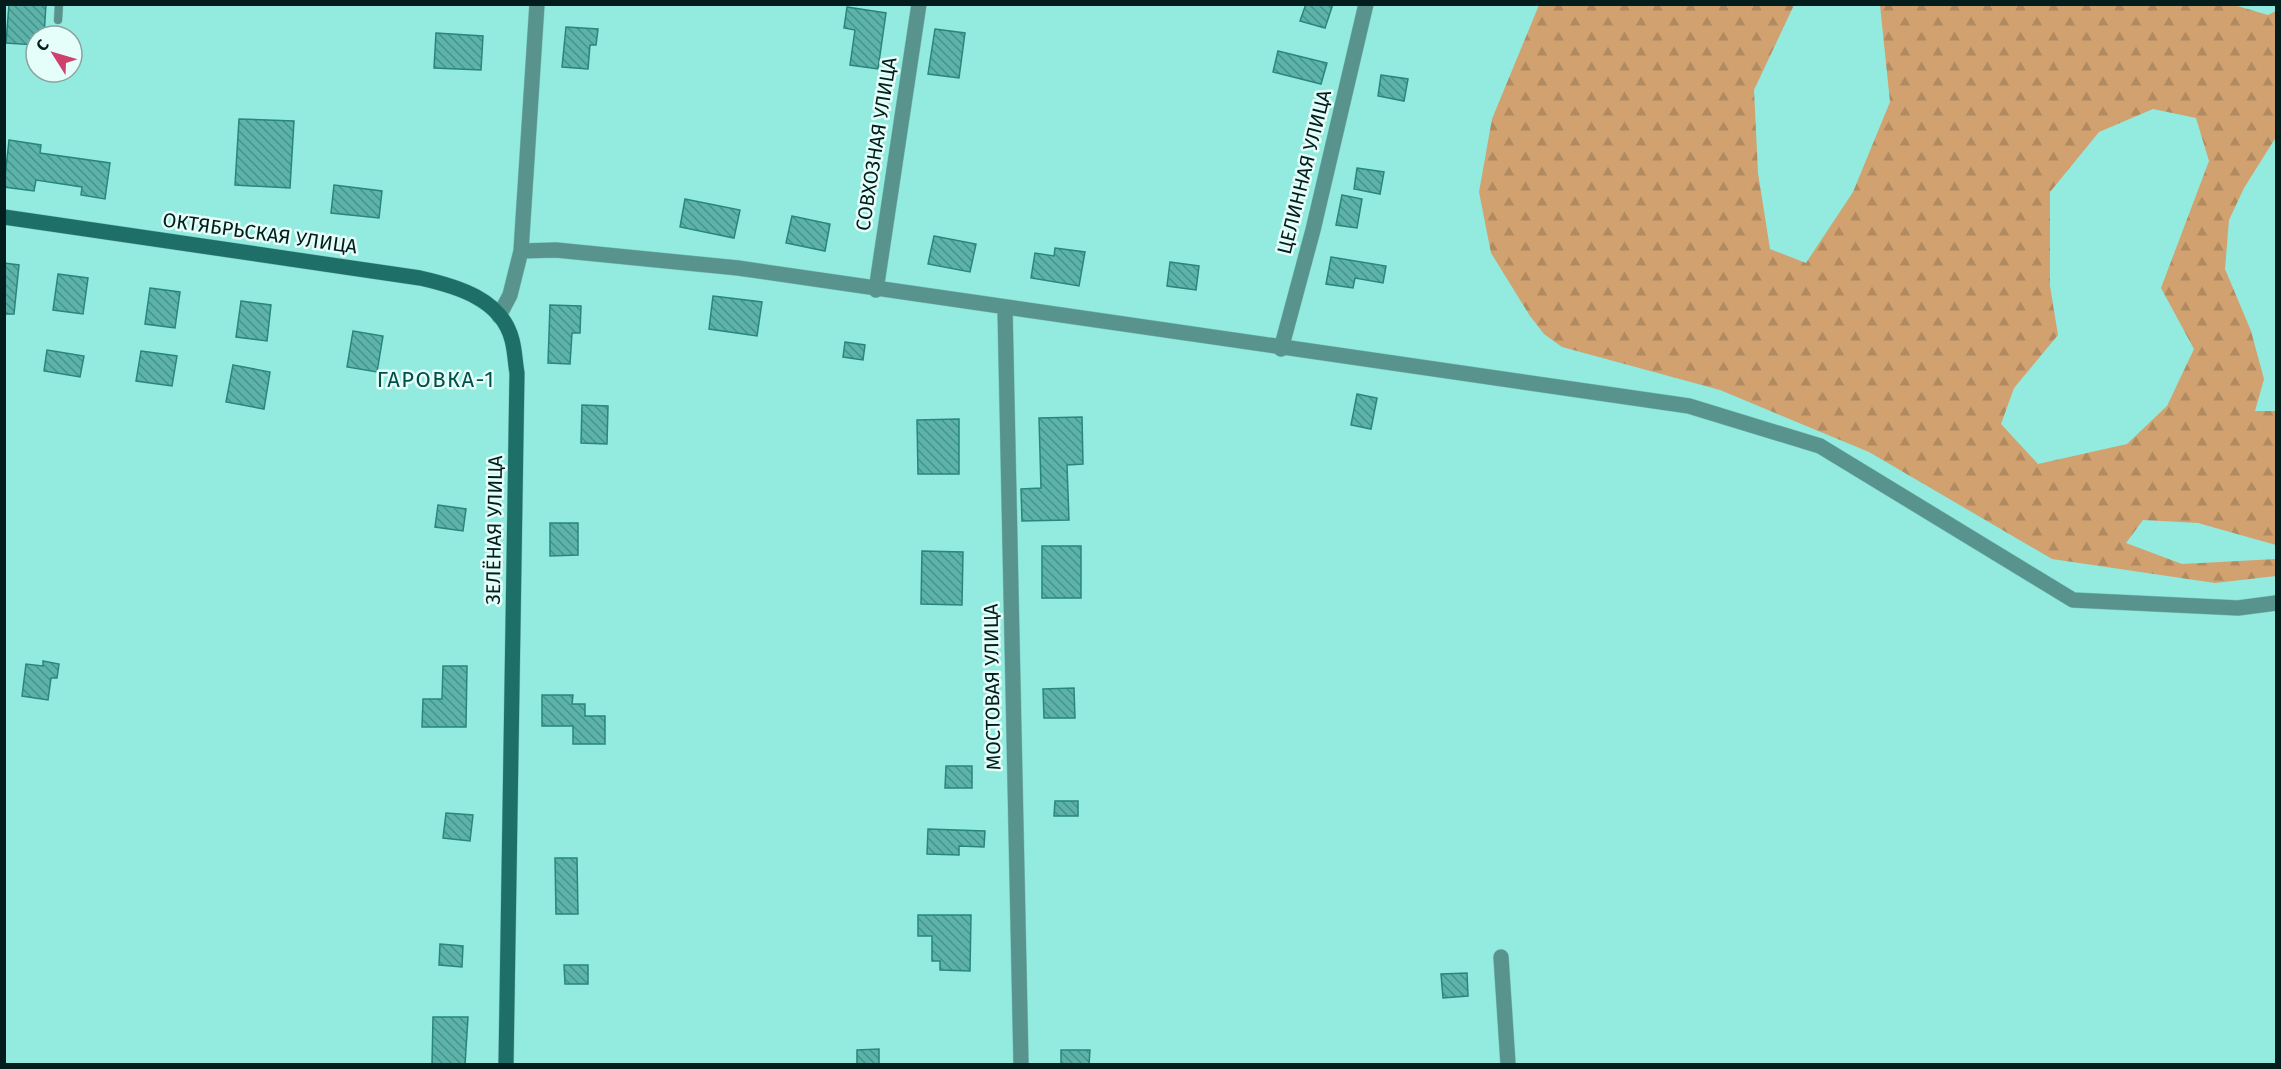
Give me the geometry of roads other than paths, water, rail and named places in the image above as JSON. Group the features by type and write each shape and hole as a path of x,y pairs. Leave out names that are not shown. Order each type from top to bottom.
{"main road":[{"name":"ОКТЯБРЬСКАЯ УЛИЦА","path":"4,216 420,278 458,287 481,299 499,316"},
{"name":"ЗЕЛЁНАЯ УЛИЦА","path":"499,316 512,338 517,373 506,1065"}],"street":[{"path":"499,316 510,294 521,251 537,4"},
{"name":"СОВХОЗНАЯ УЛИЦА","path":"876,290 919,4"},
{"name":"ЦЕЛИННАЯ УЛИЦА","path":"1281,349 1366,4"},
{"path":"521,251 556,250 738,268 1281,349 1689,406 1820,446 2073,600 2238,608 2277,603"},
{"name":"МОСТОВАЯ УЛИЦА","path":"1005,308 1021,1065"},
{"path":"1501,957 1508,1065"}],"lane":[{"path":"58,20 59,4"}],"district":[{"name":"ГАРОВКА-1","path":"436,379"}]}
